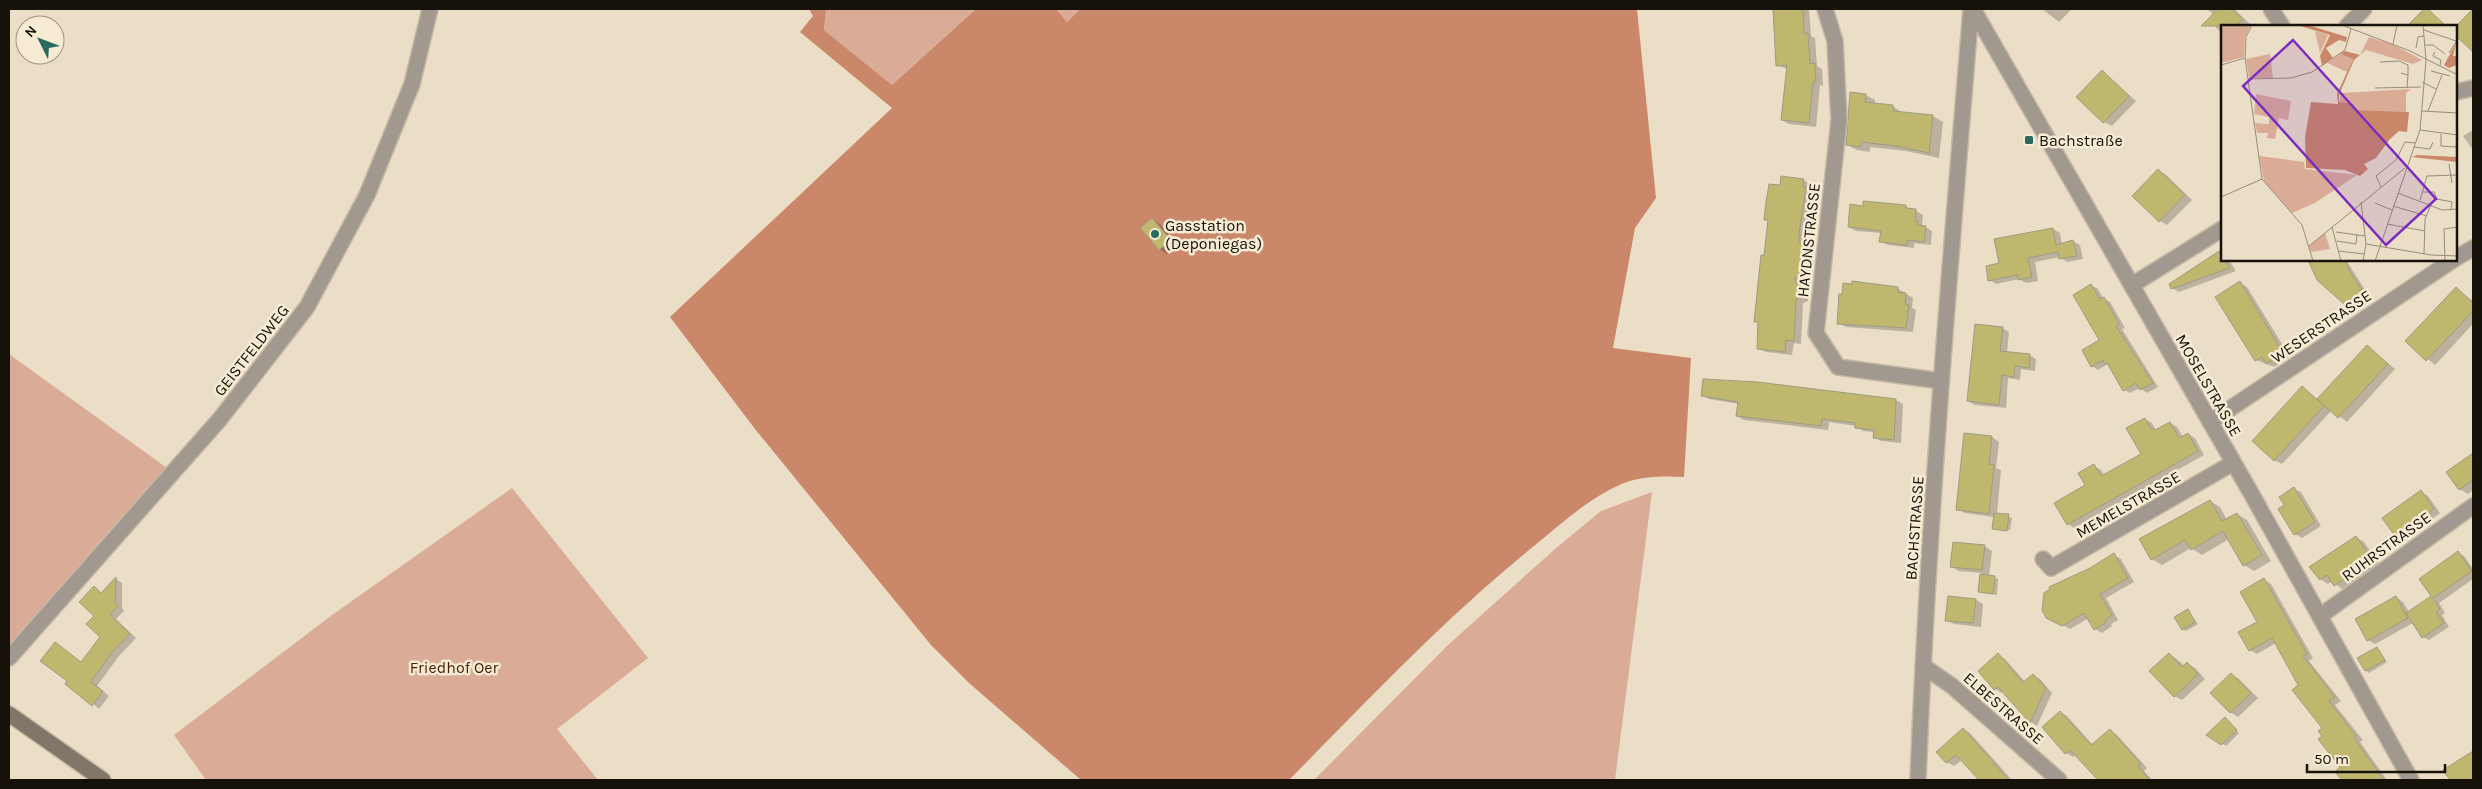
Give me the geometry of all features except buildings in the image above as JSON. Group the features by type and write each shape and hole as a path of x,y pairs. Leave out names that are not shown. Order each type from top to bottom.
{"main road":[{"path":"9,714 104,780"}],"street":[{"name":"GEISTFELDWEG","path":"9,658 220,419 307,307 367,196 412,84 430,9"},
{"name":"HAYDNSTRASSE","path":"1825,9 1835,40 1839,120 1816,333 1838,366 1941,381"},
{"name":"BACHSTRASSE","path":"1918,780 1923,666 1941,381 1972,9"},
{"name":"MOSELSTRASSE","path":"1972,9 2210,422 2410,780"},
{"path":"2271,9 2281,25"},
{"path":"2348,25 2364,9"},
{"path":"2457,92 2473,88"},
{"path":"2132,285 2221,230"},
{"name":"WESERSTRASSE","path":"2457,257 2473,248"},
{"name":"WESERSTRASSE","path":"2210,422 2451,261"},
{"name":"MEMELSTRASSE","path":"2043,558 2051,568 2233,463"},
{"name":"RUHRSTRASSE","path":"2320,616 2473,506"},
{"name":"ELBESTRASSE","path":"1923,666 1952,686 2059,780"}],"green space":[{"path":"826,9 976,9 892,85 824,30"},
{"path":"1056,9 1080,9 1067,22"},
{"path":"9,354 167,468 9,645"},
{"name":"Friedhof Oer","path":"512,488 648,658 557,729 598,780 206,780 174,735 332,615"},
{"path":"1652,492 1615,780 1314,780 1448,645 1555,549 1601,511"}],"shaded area":[{"path":"809,9 826,9 824,30 892,85 976,9 1056,9 1067,22 1080,9 1637,9 1656,198 1635,228 1613,348 1691,358 1684,477 1654,477 1624,483 1577,511 1501,573 1438,630 1289,780 1081,780 969,683 931,645 755,429 670,317 892,108 800,32 813,16"}],"place":[{"name":"Bachstraße","path":"2029,140"},
{"name":"Gasstation (Deponiegas)","path":"1155,234"}]}
